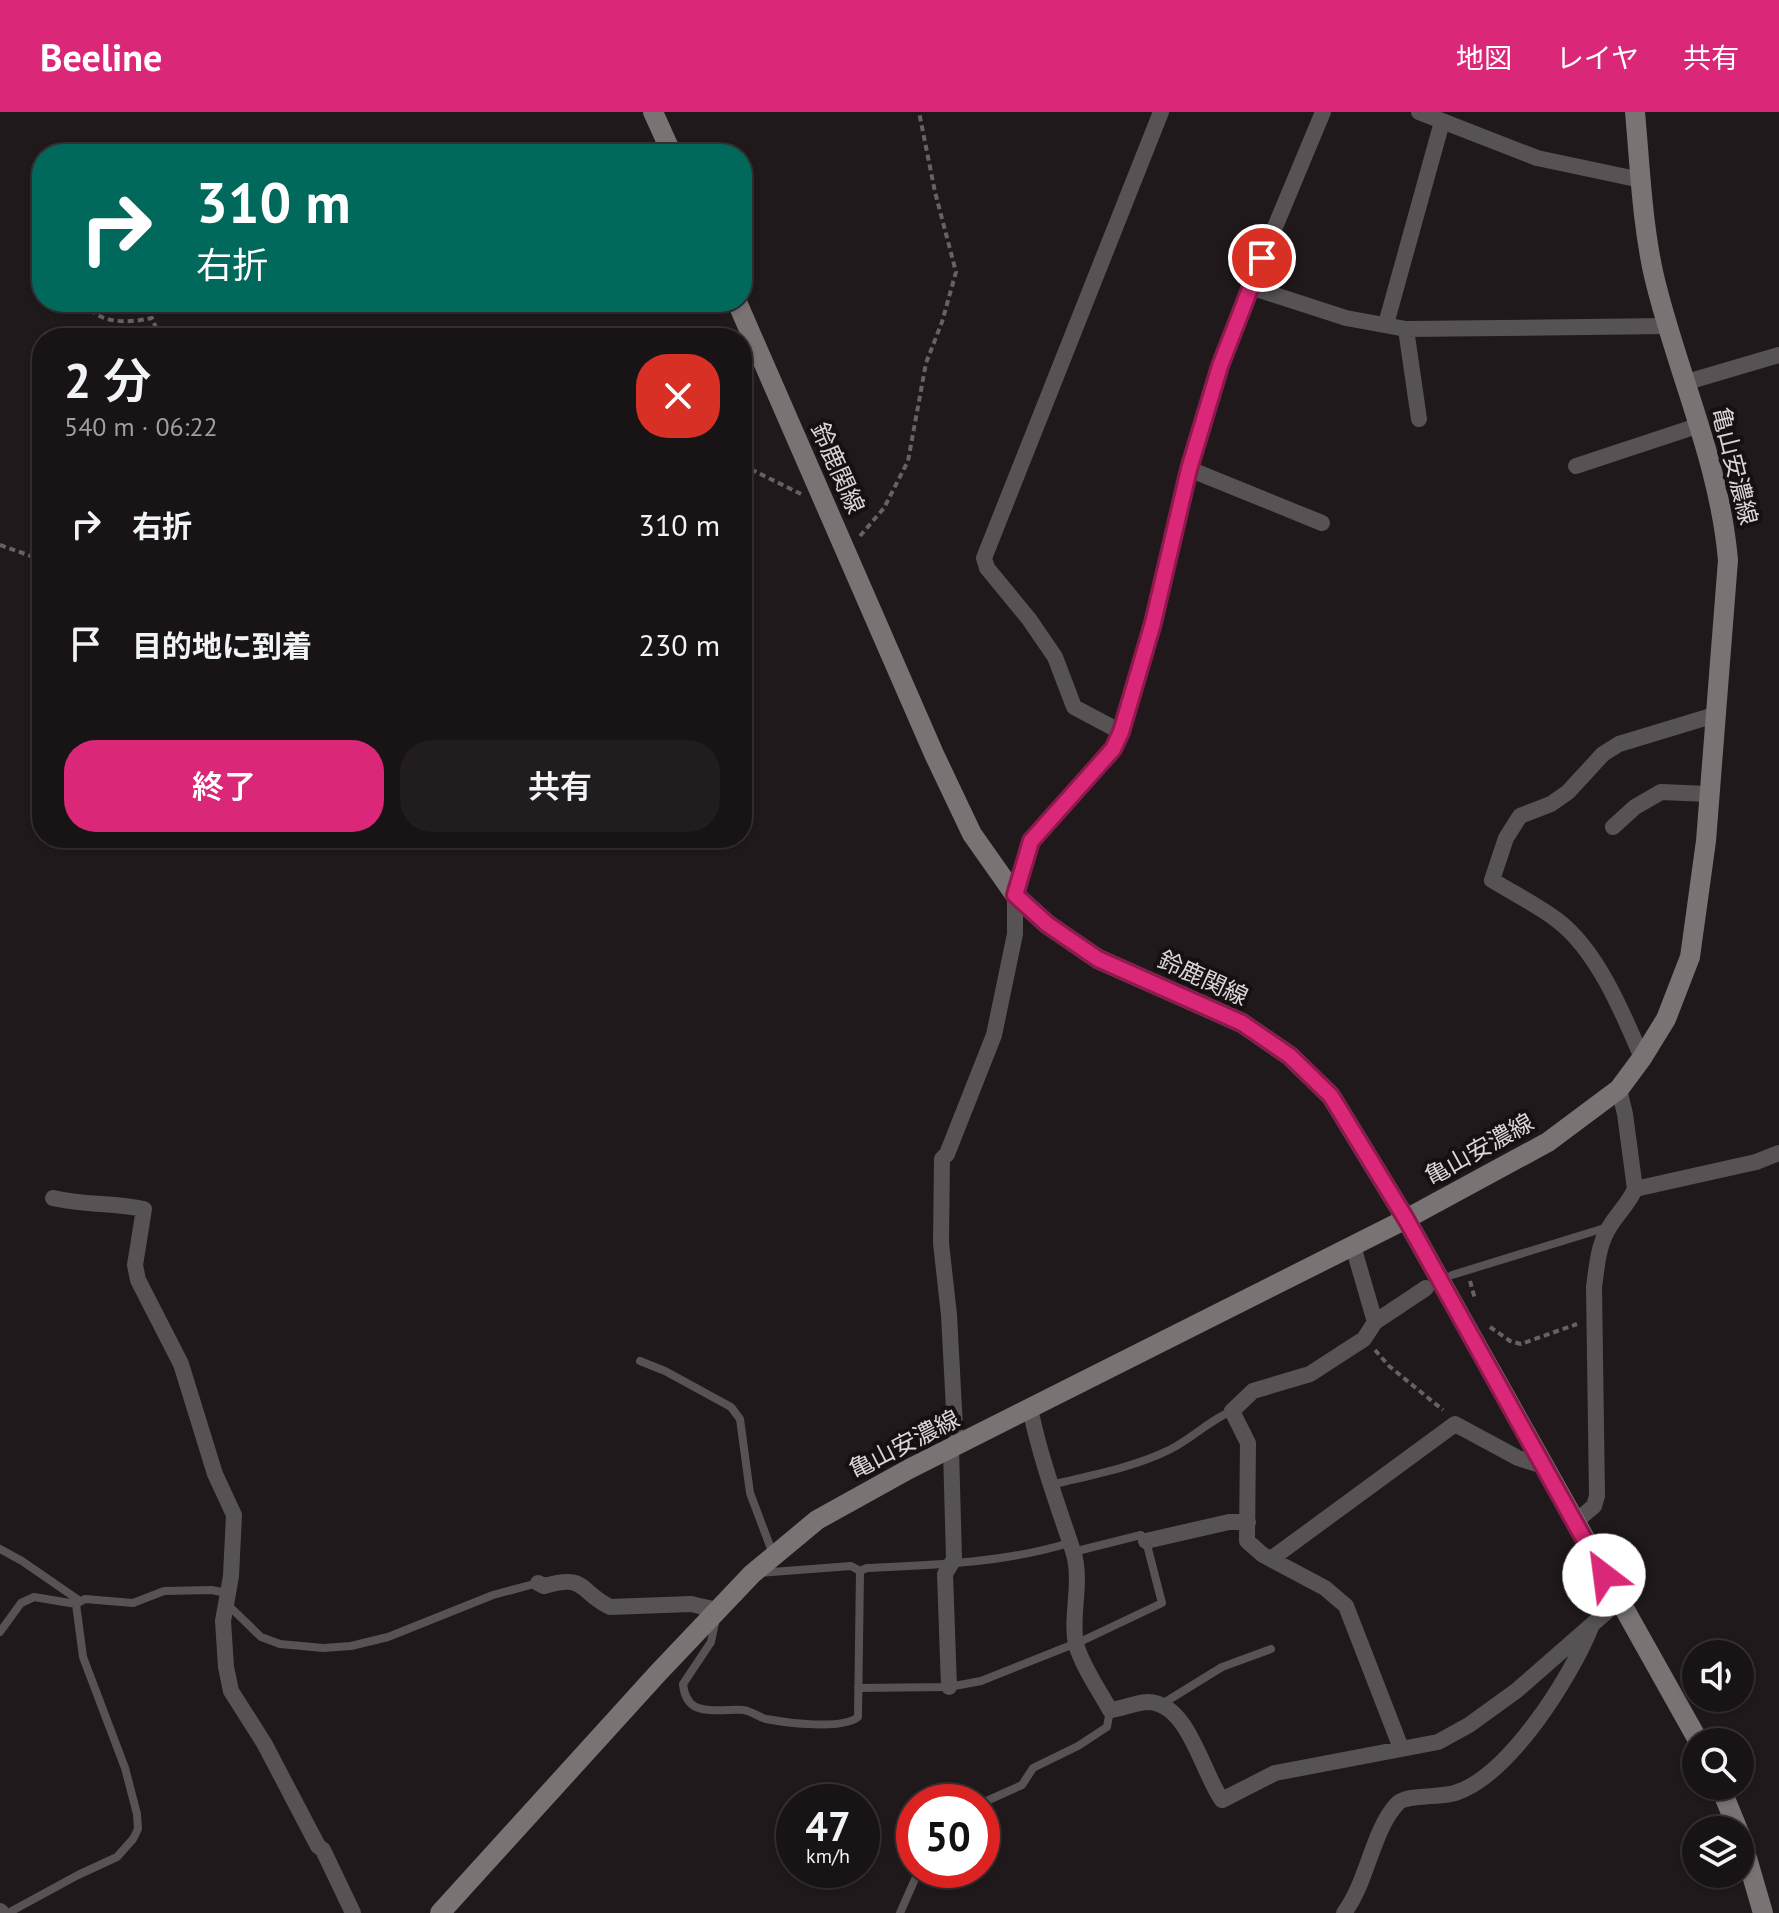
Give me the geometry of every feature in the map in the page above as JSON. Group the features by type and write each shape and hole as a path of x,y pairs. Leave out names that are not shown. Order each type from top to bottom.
{"main road":[{"path":"653,112 667,144"},
{"name":"亀山安濃線","path":"440,1913 717,1610 773,1554 817,1520 1030,1408 1406,1219 1548,1142 1619,1089 1642,1058 1666,1019 1690,957 1706,841 1728,560 1719,493 1654,273 1635,112"},
{"name":"鈴鹿関線","path":"752,336 972,834 1015,895 1047,924 1098,959 1242,1023 1290,1056 1331,1096 1406,1219 1691,1728"},
{"path":"1754,1883 1763,1913"}],"street":[{"path":"1121,732 1074,707 1055,657 1029,619 987,568 984,558 1161,112"},
{"path":"949,1687 945,1574 954,1559 953,1448 949,1315 941,1243 942,1159 947,1154 994,1035 1015,934 1015,895 1031,841 1113,749 1121,732 1153,623 1189,469 1220,366 1323,112"},
{"path":"1419,112 1537,158 1641,180"},
{"path":"1386,324 1442,122"},
{"path":"1250,287 1346,318 1406,329 1668,326"},
{"path":"1406,329 1419,419"},
{"path":"1687,382 1779,355"},
{"path":"1576,466 1700,425"},
{"path":"1189,469 1322,523"},
{"path":"1642,1058 1618,1003 1575,937 1557,920 1492,880 1506,838 1520,816 1551,804 1568,792 1603,754 1619,744 1718,714"},
{"path":"1613,827 1635,807 1661,792 1709,794"},
{"path":"1574,1523 1594,1506 1597,1496 1594,1287 1598,1253 1609,1227 1635,1189 1619,1089"},
{"path":"1635,1189 1756,1162 1779,1153"},
{"path":"53,1198 144,1209 135,1265 138,1280 181,1364 215,1474 234,1515 228,1598 223,1621 231,1691 264,1743 318,1846 323,1850 353,1913"},
{"path":"1353,1246 1375,1322"},
{"path":"1401,1748 1346,1606 1325,1588 1271,1559 1247,1541 1248,1443 1232,1411 1253,1391 1310,1374 1364,1339 1375,1322 1426,1288"},
{"path":"1030,1408 1039,1453 1077,1573 1076,1643 1110,1710 1144,1702 1162,1704 1187,1730 1222,1800 1275,1773 1438,1742 1469,1725 1516,1691 1619,1601"},
{"path":"1271,1559 1455,1424 1518,1458 1543,1466"},
{"path":"1146,1541 1229,1522 1248,1522"},
{"path":"538,1583 544,1586 565,1580 580,1583 610,1607 691,1604 717,1610"},
{"path":"1344,1913 1353,1901 1386,1821 1397,1803 1411,1797 1431,1798 1457,1793 1504,1758 1565,1681 1592,1624"}],"lane":[{"path":"1452,1275 1609,1227"},
{"path":"640,1361 731,1407 740,1419 750,1493 773,1554"},
{"path":"1050,1485 1131,1466 1172,1449 1232,1411"},
{"path":"858,1688 949,1687 981,1681 1076,1643 1162,1603 1146,1541 1141,1535 951,1564 867,1568 860,1571"},
{"path":"0,1549 22,1561 78,1602 83,1657 125,1768 138,1829 117,1857 3,1912"},
{"path":"752,1574 851,1566 860,1571"},
{"path":"717,1610 711,1642 683,1684 689,1703 697,1708 748,1710 761,1718 814,1724 852,1722 858,1717 860,1571"},
{"path":"0,1632 13,1612 27,1599 133,1603 164,1591 211,1590 228,1598 261,1637 280,1644 323,1648 351,1646 388,1637 493,1595 538,1583"},
{"path":"1162,1704 1222,1667 1271,1649"},
{"path":"1000,1795 1022,1785 1033,1768 1043,1761 1078,1746 1107,1727 1110,1710"},
{"path":"900,1913 911,1888"}],"path":[{"path":"844,549 864,532 884,508 908,461 926,363 956,272 935,192 919,112"},
{"path":"94,312 103,318 128,323 152,318 156,328"},
{"path":"752,470 786,489 801,494 821,494"},
{"path":"0,545 32,556"},
{"path":"1467,1270 1478,1313"},
{"path":"1484,1323 1510,1341 1521,1344 1594,1318"},
{"path":"1364,1339 1389,1366 1449,1415 1455,1424"}],"route":[{"path":"1262,258 1220,366 1189,469 1153,623 1121,732 1113,749 1031,841 1015,895 1047,924 1098,959 1242,1023 1290,1056 1331,1096 1406,1219 1604,1575"}]}
